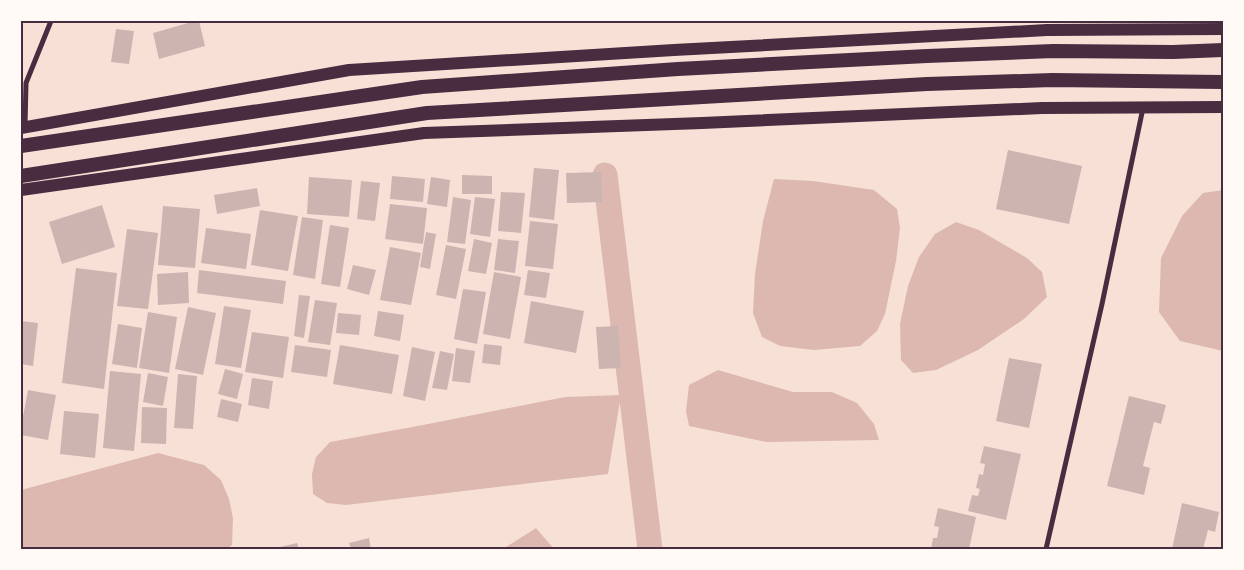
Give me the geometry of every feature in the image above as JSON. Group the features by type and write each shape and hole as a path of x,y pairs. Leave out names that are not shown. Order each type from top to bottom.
{"highway":[{"path":"21,146 422,86 678,69 926,56 1052,51 1173,52 1223,50"},
{"path":"21,176 427,113 927,84 1052,80 1223,82"}],"main road":[{"path":"23,128 348,70 1047,30 1223,29"},
{"path":"21,190 424,133 1042,108 1223,107"}],"street":[{"path":"23,128 26,83 51,21"},
{"path":"1046,549 1102,304 1143,108"}],"shaded area":[{"path":"774,179 813,181 874,190 897,209 900,228 896,261 885,314 877,331 860,346 814,350 780,346 762,337 753,313 755,274 763,221"},
{"path":"1223,190 1223,351 1180,341 1159,312 1161,258 1182,216 1203,193"},
{"path":"956,222 979,230 1027,258 1042,272 1047,297 1024,319 978,350 936,370 913,373 901,360 900,324 908,286 919,257 935,234"},
{"path":"718,370 793,392 832,392 857,403 874,424 879,440 767,442 689,426 686,411 689,385"},
{"path":"621,395 608,474 346,505 327,503 313,494 312,474 316,457 330,442 565,397"},
{"path":"158,453 204,465 221,480 229,499 233,518 232,545 226,549 21,549 21,490"},
{"path":"536,528 554,549 503,549"}],"building":[{"path":"199,21 205,46 159,59 153,33"},
{"path":"116,29 134,31 129,64 111,62"},
{"path":"1008,150 1082,166 1069,224 996,209"},
{"path":"534,168 559,170 554,220 529,217"},
{"path":"601,172 602,202 567,203 566,173"},
{"path":"462,175 492,176 492,194 462,194"},
{"path":"392,176 425,179 423,202 390,199"},
{"path":"309,177 352,180 349,217 307,214"},
{"path":"431,177 450,180 447,207 427,204"},
{"path":"361,181 380,183 375,221 357,219"},
{"path":"257,188 260,206 217,214 214,195"},
{"path":"501,192 525,193 521,233 498,231"},
{"path":"453,197 471,200 465,244 447,242"},
{"path":"475,197 495,199 490,237 470,234"},
{"path":"390,204 427,208 423,244 385,239"},
{"path":"102,205 115,247 62,264 49,222"},
{"path":"163,206 200,209 195,268 158,265"},
{"path":"260,210 298,216 288,271 251,265"},
{"path":"302,217 323,220 315,279 293,275"},
{"path":"530,221 558,224 553,269 525,266"},
{"path":"330,225 349,228 340,287 321,284"},
{"path":"206,228 251,234 246,269 201,263"},
{"path":"127,229 158,233 148,309 117,306"},
{"path":"426,232 436,234 430,269 420,267"},
{"path":"474,239 492,243 486,274 468,271"},
{"path":"498,239 519,241 515,273 494,270"},
{"path":"446,245 466,249 456,299 436,295"},
{"path":"390,247 421,253 411,305 380,300"},
{"path":"353,265 376,270 369,295 347,289"},
{"path":"76,268 117,273 104,389 62,383"},
{"path":"199,270 286,281 283,304 197,293"},
{"path":"528,270 550,273 546,298 524,295"},
{"path":"188,272 189,303 158,305 157,274"},
{"path":"494,272 521,277 510,339 483,334"},
{"path":"463,289 486,292 477,344 454,339"},
{"path":"299,295 310,296 304,338 294,336"},
{"path":"315,300 337,303 330,345 308,342"},
{"path":"531,301 584,311 576,353 524,343"},
{"path":"224,306 251,310 241,368 215,364"},
{"path":"188,307 216,313 203,375 175,369"},
{"path":"378,311 404,315 400,341 374,336"},
{"path":"148,312 177,317 169,373 139,368"},
{"path":"338,313 361,315 359,335 336,333"},
{"path":"21,321 38,323 33,366 21,364"},
{"path":"118,324 142,328 137,368 112,364"},
{"path":"618,326 621,368 599,369 596,327"},
{"path":"252,332 289,337 283,378 245,372"},
{"path":"484,344 502,346 500,365 482,363"},
{"path":"295,345 331,350 327,377 291,372"},
{"path":"340,345 399,355 392,394 333,384"},
{"path":"412,347 435,352 425,401 403,396"},
{"path":"456,348 475,351 470,383 452,381"},
{"path":"440,351 454,354 447,390 432,388"},
{"path":"1009,358 1042,364 1029,428 996,421"},
{"path":"225,369 243,374 237,399 218,394"},
{"path":"110,371 141,374 134,451 103,448"},
{"path":"148,373 168,377 163,406 143,402"},
{"path":"178,374 197,376 193,429 174,428"},
{"path":"252,378 273,381 269,409 248,405"},
{"path":"28,390 56,395 48,440 21,435"},
{"path":"1129,396 1166,405 1161,424 1154,422 1143,466 1150,468 1144,495 1107,486"},
{"path":"221,399 242,404 238,422 217,417"},
{"path":"142,407 167,408 166,444 141,443"},
{"path":"64,411 99,414 95,458 60,454"},
{"path":"984,446 1021,454 1006,520 968,511 972,495 978,496 980,489 976,488 979,474 983,475 985,464 980,463"},
{"path":"1182,503 1219,512 1215,532 1208,530 1203,549 1172,549"},
{"path":"938,508 976,517 969,549 931,549 933,538 937,538 939,527 934,526"},
{"path":"369,538 371,549 351,549 349,543"},
{"path":"297,543 299,549 276,549 276,548"}],"waterway":[{"path":"605,175 650,549"}]}
